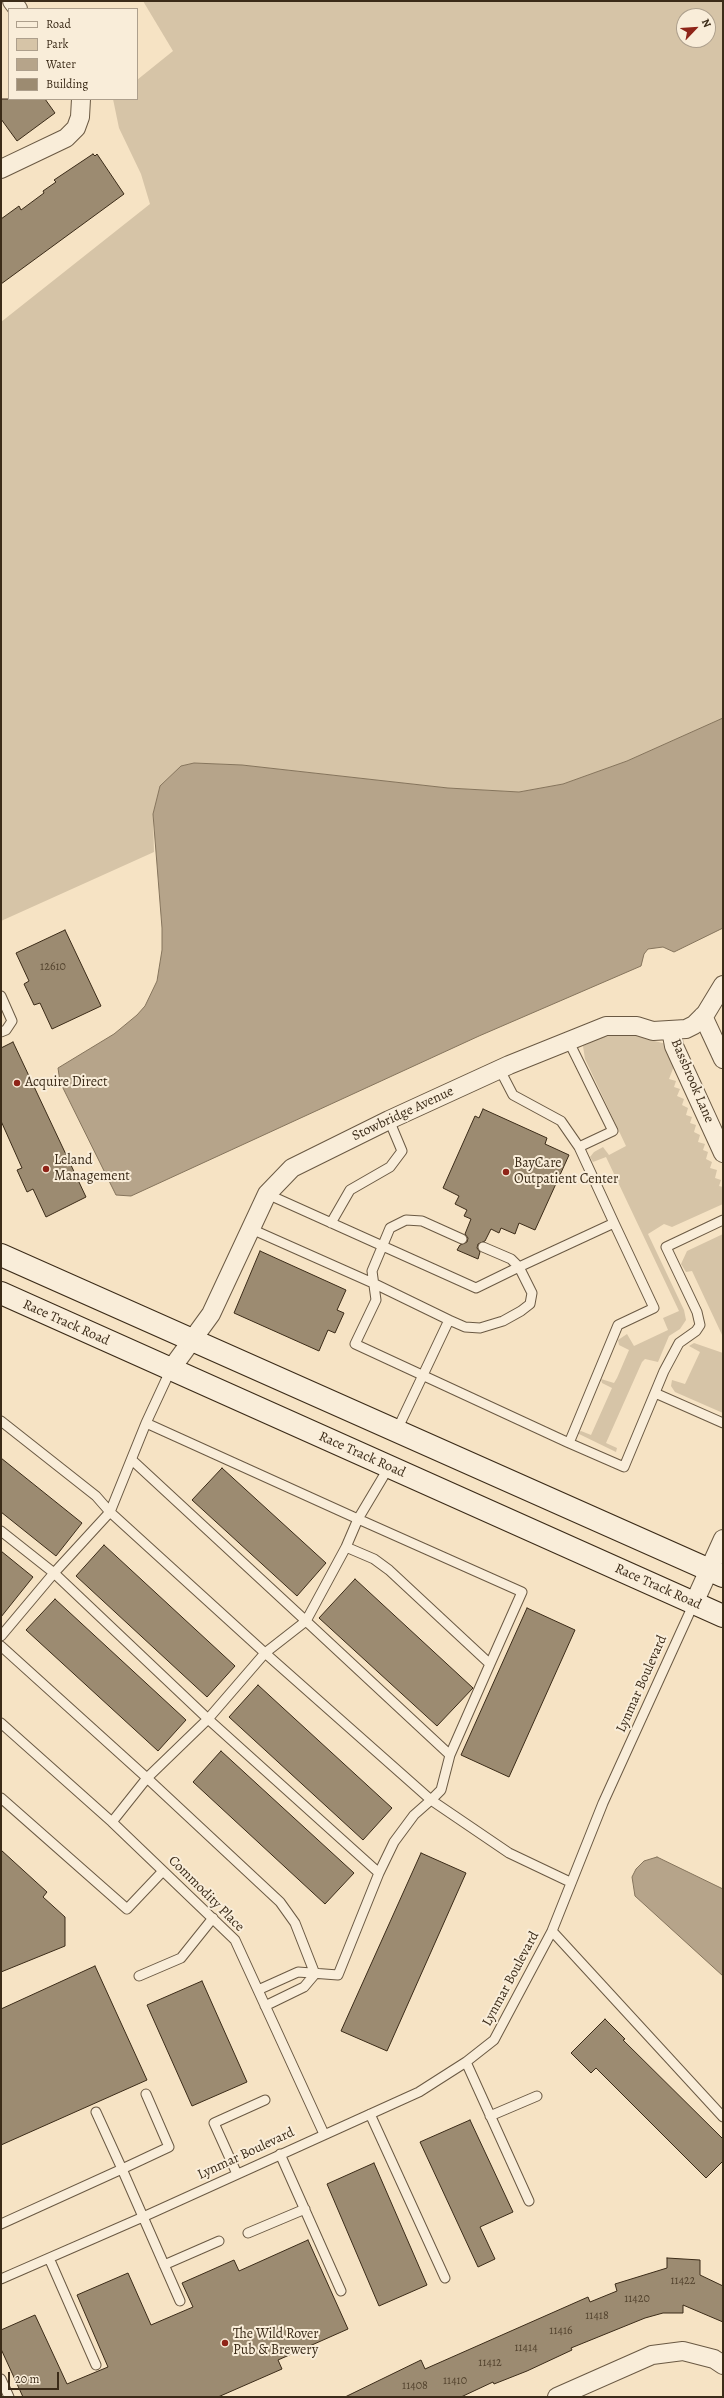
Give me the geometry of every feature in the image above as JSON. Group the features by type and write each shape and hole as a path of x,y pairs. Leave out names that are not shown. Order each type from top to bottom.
{"main road":[{"path":"1,1254 716,1573"},
{"name":"Race Track Road","path":"1,1293 723,1616"}],"street":[{"path":"1,169 66,138 76,128 80,117 81,100"},
{"name":"Stowbridge Avenue","path":"171,1370 211,1314 249,1228 266,1194 292,1168 304,1160 389,1120 568,1040 606,1026 637,1026 653,1031 686,1029 694,1025 703,1016 723,986"},
{"path":"703,1016 723,1059"},
{"name":"Bassbrook Lane","path":"671,1030 674,1046 723,1153"},
{"path":"694,1603 716,1573 723,1539"},
{"path":"557,2397 652,2355 683,2351 714,2359 723,2366"}],"lane":[{"path":"1,996 12,1021 6,1030 1,1032"},
{"path":"568,1040 613,1131 579,1146"},
{"path":"500,1070 513,1095 561,1120 579,1146 654,1308 618,1325 568,1443"},
{"path":"331,1223 350,1190 390,1167 402,1151 389,1120"},
{"path":"266,1194 476,1288 614,1224"},
{"path":"462,1239 422,1221 406,1220 390,1228 372,1271 376,1300 355,1344 624,1468 655,1393 679,1343 696,1331 700,1325 697,1312 666,1247 723,1220"},
{"path":"249,1228 375,1284 465,1327 480,1328 503,1321 530,1304 532,1293 519,1267 511,1259 483,1247"},
{"path":"397,1430 424,1376 449,1320"},
{"path":"1,1636 54,1573 110,1512 146,1423 171,1370"},
{"path":"655,1393 723,1423"},
{"path":"1,1421 96,1496 110,1512 265,1653 431,1800 509,1853 570,1882"},
{"path":"146,1423 522,1592 450,1755 441,1790 414,1816 394,1842 379,1873 338,1975 298,1972 258,1990"},
{"path":"132,1460 450,1755"},
{"path":"112,1822 147,1778 208,1719 265,1653 306,1621 346,1547 358,1519 389,1467"},
{"path":"1,1531 54,1573 208,1719 379,1873"},
{"path":"346,1547 374,1559 388,1570 490,1664"},
{"name":"Lynmar Boulevard","path":"1,2279 143,2217 419,2092 466,2062 494,2040 552,1931 570,1882 607,1796 694,1603"},
{"path":"1,1646 147,1778 280,1902 295,1923 315,1974"},
{"name":"Commodity Place","path":"1,1723 112,1822 235,1940 324,2134"},
{"path":"1,1798 127,1909 163,1871"},
{"path":"139,1976 181,1958 213,1918"},
{"path":"552,1931 723,2117"},
{"path":"265,2006 304,1987 315,1974"},
{"path":"466,2062 529,2200"},
{"path":"1,2224 169,2147 146,2094"},
{"path":"490,2116 537,2096"},
{"path":"237,2174 214,2123 265,2100"},
{"path":"96,2112 180,2301"},
{"path":"370,2114 445,2278"},
{"path":"280,2154 342,2292"},
{"path":"248,2233 305,2209"},
{"path":"164,2265 219,2241"},
{"path":"49,2258 96,2365"},
{"path":"1,2379 9,2397"}],"green space":[{"path":"143,1 723,1 723,718 627,761 563,784 519,792 448,788 242,765 194,763 182,766 160,786 153,814 154,852 1,921 1,322 150,204 141,174 119,128 113,100 138,100 138,79 173,51"},
{"path":"621,1034 636,1036 666,1044 676,1061 669,1079 676,1081 674,1087 680,1089 677,1096 684,1099 682,1105 688,1108 686,1115 692,1117 690,1123 696,1125 694,1132 700,1135 698,1142 705,1144 703,1150 708,1152 706,1159 712,1162 710,1168 717,1170 715,1178 721,1180 719,1186 723,1187 723,1204 672,1227 664,1224 648,1234 684,1310 686,1320 680,1329 669,1336 658,1362 645,1359 642,1362 606,1443 617,1448 616,1452 577,1433 581,1431 591,1435 612,1388 602,1383 601,1379 614,1383 617,1378 629,1350 619,1345 618,1340 627,1334 634,1346 668,1330 663,1318 679,1311 606,1157 593,1162 590,1157 594,1152 603,1147 609,1155 626,1146 585,1059 583,1046 603,1037"},
{"path":"723,1234 723,1337 692,1271 686,1272 681,1264 687,1251"},
{"path":"694,1343 723,1353 723,1413 675,1392 671,1386 672,1380 685,1384 700,1352 689,1346"}],"water":[{"path":"723,718 723,928 674,952 663,947 648,949 644,954 641,966 479,1036 131,1196 116,1195 60,1082 58,1068 114,1034 137,1015 145,1006 157,981 162,950 162,928 153,814 160,786 181,766 194,763 242,765 448,788 519,792 563,784 627,761"},
{"path":"657,1857 723,1889 723,1976 635,1896 632,1877 636,1869 644,1861"}],"building":[{"path":"1,99 46,100 55,113 17,141 1,119"},
{"path":"93,154 95,156 97,154 124,194 1,284 1,219 19,206 21,210 44,193 43,191 56,182 54,180"},
{"path":"65,930 101,1006 52,1029 40,1003 34,1005 24,984 29,981 16,953"},
{"path":"13,1042 86,1197 46,1217 33,1189 27,1192 17,1170 22,1168 1,1121 1,1048"},
{"name":"BayCare Outpatient Center","path":"483,1109 547,1138 545,1144 569,1155 535,1230 519,1223 515,1234 501,1228 499,1233 491,1229 485,1241 478,1244 477,1248 480,1252 478,1259 457,1250 460,1245 467,1242 468,1238 465,1234 471,1219 464,1216 467,1210 455,1204 459,1196 443,1188 475,1116 479,1118"},
{"path":"260,1251 346,1290 337,1310 344,1313 335,1333 328,1330 319,1351 234,1313"},
{"path":"1,1458 82,1523 56,1556 1,1512"},
{"path":"222,1468 326,1563 297,1596 192,1500"},
{"path":"104,1545 235,1666 207,1697 76,1576"},
{"path":"1,1551 33,1577 1,1617"},
{"path":"355,1579 473,1688 437,1726 319,1618"},
{"path":"55,1599 186,1720 158,1751 26,1630"},
{"path":"527,1608 575,1630 509,1777 461,1755"},
{"path":"258,1685 392,1808 363,1840 229,1717"},
{"path":"221,1751 354,1873 325,1904 193,1782"},
{"path":"1,1850 47,1892 43,1897 65,1917 65,1946 1,1972"},
{"path":"421,1853 466,1873 387,2051 341,2031"},
{"path":"95,1966 147,2080 1,2145 1,2009"},
{"path":"202,1981 247,2082 192,2106 147,2005"},
{"path":"605,2019 625,2039 623,2040 723,2139 723,2161 706,2178 596,2068 591,2073 571,2053"},
{"path":"470,2120 513,2212 480,2227 495,2259 478,2267 420,2142"},
{"path":"374,2163 427,2285 379,2306 327,2184"},
{"path":"308,2240 348,2329 278,2360 282,2369 218,2397 23,2397 1,2349 1,2330 35,2315 67,2384 108,2367 77,2295 128,2273 151,2325 193,2307 182,2283 234,2260 239,2271"},
{"path":"667,2258 700,2260 700,2275 723,2286 723,2322 683,2305 683,2313 663,2313 645,2318 571,2348 572,2350 527,2371 494,2384 493,2382 461,2397 345,2397 421,2360 425,2369 588,2297 590,2302 617,2291 615,2284 667,2268"}],"place":[{"name":"Acquire Direct","path":"17,1083"},
{"name":"Leland Management","path":"46,1169"},
{"name":"BayCare Outpatient Center","path":"506,1172"},
{"name":"The Wild Rover Pub & Brewery","path":"225,2343"}]}
